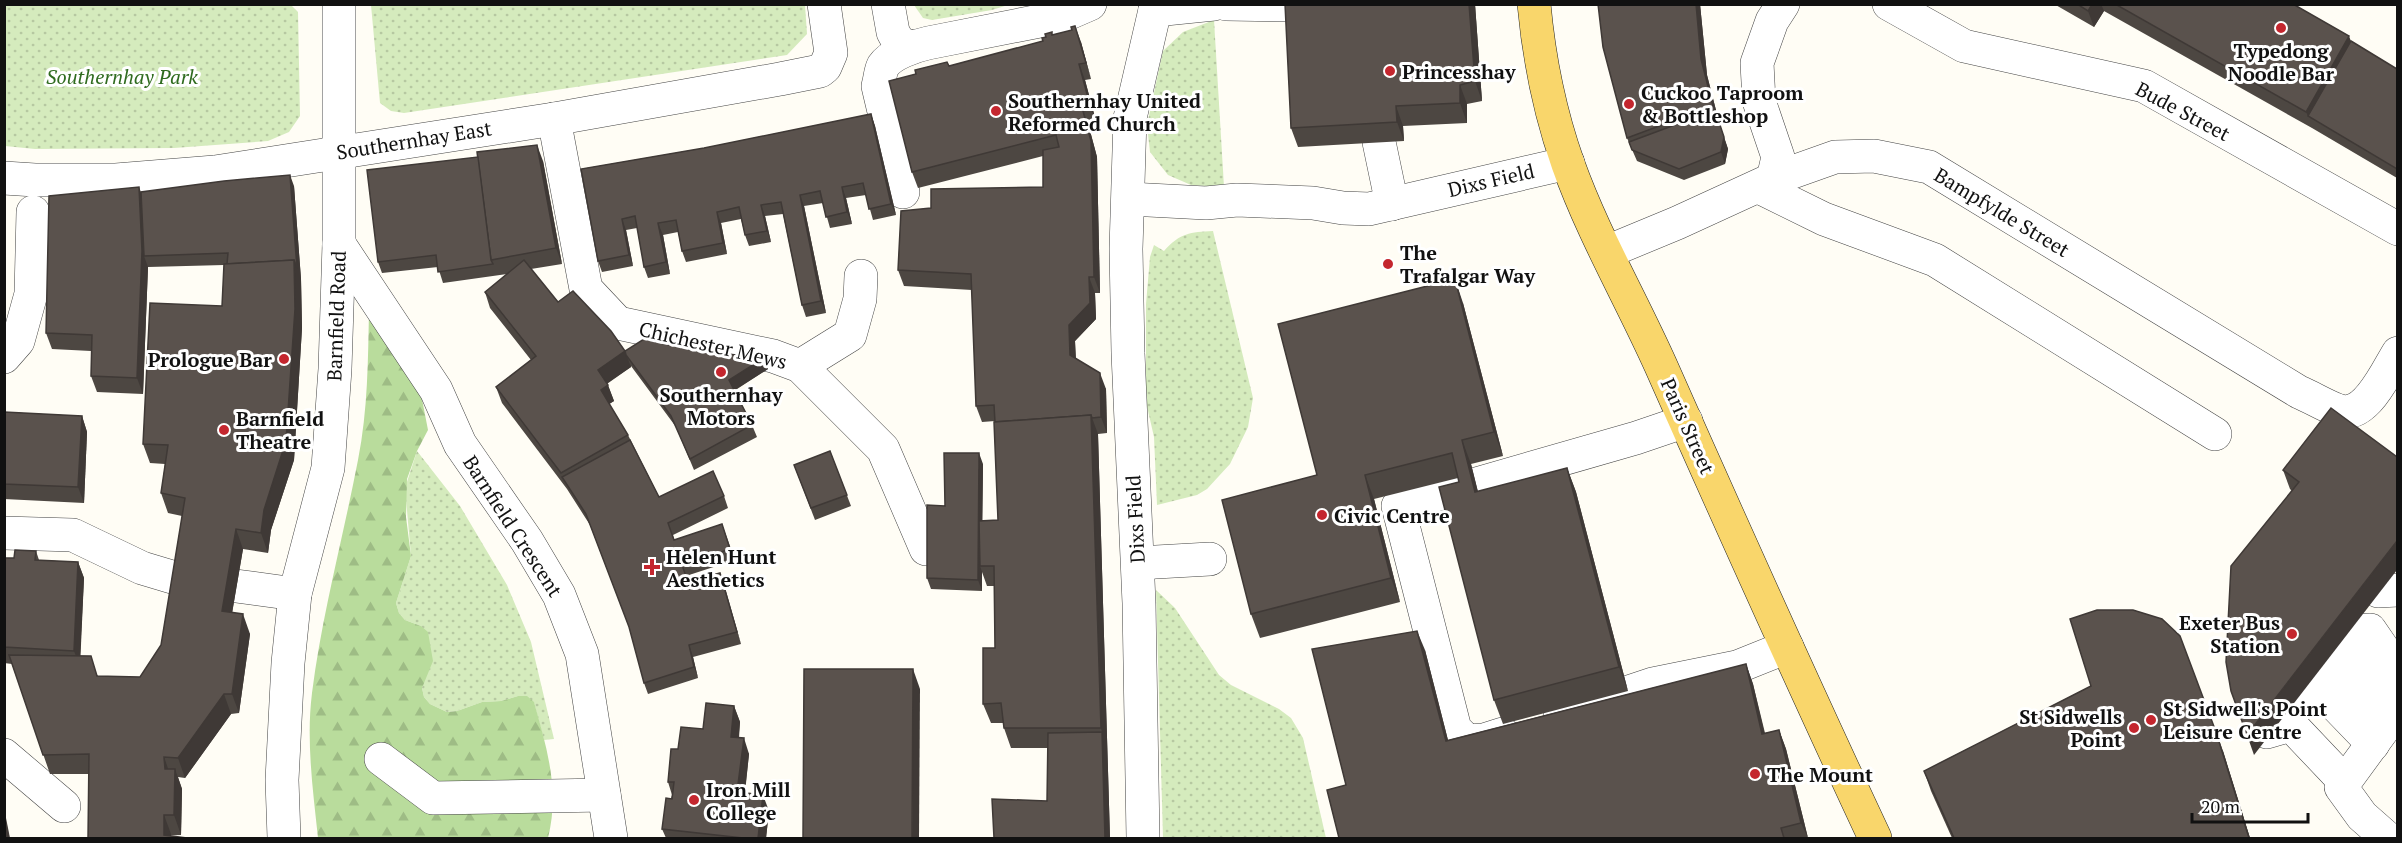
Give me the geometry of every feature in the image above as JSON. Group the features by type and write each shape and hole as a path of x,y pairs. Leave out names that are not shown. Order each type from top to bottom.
{"main road":[{"name":"Paris Street","path":"1534,4 1539,54 1568,163 1586,208 1642,323 1875,838"}],"street":[{"name":"Barnfield Road","path":"284,838 282,780 288,663 296,594 328,468 339,244 339,4"},
{"name":"Southernhay East","path":"4,178 116,180 215,172 554,119 820,71 825,67 831,53 824,4"},
{"path":"888,4 893,32 899,43 912,47"},
{"path":"903,192 878,86 886,62 912,47 1060,17 1090,4"},
{"path":"1154,7 1214,4"},
{"path":"1226,4 1291,5"},
{"path":"1783,4 1772,21 1757,63 1759,101 1778,157 1766,183 1824,219 1935,260 2215,434"},
{"name":"Bude Street","path":"1888,4 1964,46 2144,86 2397,229"},
{"name":"Dixs Field","path":"1143,838 1138,563 1128,353 1126,249 1130,118 1154,7"},
{"name":"Chichester Mews","path":"554,119 586,289 618,323 773,356 800,366 883,449 926,549"},
{"path":"1379,142 1392,204"},
{"name":"Bampfylde Street","path":"1607,252 1766,183 1835,157 1874,156 1929,167 2299,392 2339,411 2354,411 2367,402 2397,354"},
{"name":"Dixs Field","path":"1129,199 1206,203 1237,200 1313,203 1369,209 1568,163"},
{"path":"4,357 18,341 31,294 33,212"},
{"name":"Barnfield Crescent","path":"339,244 436,390 460,444 527,541 559,595 582,654 611,837"},
{"path":"800,366 850,335 860,299 861,276"},
{"path":"1686,421 1636,438 1398,506 1455,729 1467,741 1484,740 1657,696 1787,646"},
{"path":"4,533 73,536 142,568 182,580"},
{"path":"1138,563 1210,559"},
{"path":"236,586 296,594"},
{"path":"2376,738 2291,725 2342,639 2384,610 2397,633"},
{"path":"2376,738 2321,690 2342,639 2370,630 2397,671"},
{"path":"2342,639 2356,649 2376,738 2341,787 2362,816 2387,838"},
{"path":"4,755 64,806"},
{"path":"381,759 433,798 604,795"}],"green space":[{"name":"Southernhay Park","path":"5,5 291,5 298,12 300,116 289,132 268,141 174,148 35,149 5,146"},
{"path":"371,5 805,5 807,34 787,55 404,113 391,111 380,103"},
{"path":"914,5 1008,5 992,10 932,20 923,18"},
{"path":"1214,20 1224,187 1191,185 1168,175 1150,152 1147,125 1163,51 1183,32"},
{"path":"1213,231 1253,398 1248,427 1230,464 1207,489 1197,495 1157,505 1154,437 1146,402 1146,304 1150,257 1154,245 1164,251 1180,237"},
{"path":"369,310 421,394 428,430 417,451 407,479 406,517 411,556 396,603 399,613 405,620 421,626 428,632 433,661 422,688 424,697 430,704 447,712 482,702 501,701 518,696 527,696 534,702 547,753 552,786 553,803 548,838 318,838 312,784 310,711 327,605 364,422"},
{"path":"417,451 460,506 507,585 531,642 554,739 544,740 534,703 518,696 501,701 482,702 447,712 430,704 424,697 421,626 405,620 399,613 396,603 411,556 405,488"},
{"path":"1156,590 1175,608 1219,675 1231,685 1279,709 1291,718 1303,738 1326,838 1163,838"}],"building":[{"name":"Princesshay","path":"1285,4 1469,4 1475,81 1460,85 1460,103 1396,106 1397,122 1291,128"},
{"path":"1598,4 1696,4 1701,59 1713,106 1627,138 1603,47"},
{"path":"2077,4 2092,4 2088,11"},
{"path":"2115,4 2293,4 2349,36 2306,112"},
{"path":"1075,26 1086,63 1079,64 1091,109 1083,111 1091,141 1094,277 1089,277 1090,303 1069,325 1070,355 1100,373 1101,417 1092,418 1091,415 995,422 994,405 976,406 971,274 898,270 901,211 931,208 931,189 1043,187 1043,150 1059,147 1056,135 912,172 889,81 916,74 915,70 947,62 949,66 1043,41 1045,34 1052,32 1052,35 1072,30 1071,27"},
{"path":"2351,41 2397,69 2397,169 2308,116"},
{"path":"1715,110 1724,137 1721,152 1679,169 1632,150 1629,142"},
{"path":"871,114 891,204 869,209 863,183 842,187 847,212 826,217 820,191 800,195 821,301 802,305 781,202 761,205 767,231 745,235 739,207 717,212 723,243 682,251 676,220 658,223 666,262 644,267 635,216 622,219 629,255 598,261 581,169 704,148"},
{"path":"537,145 556,248 491,260 477,152"},
{"path":"478,157 493,264 438,272 436,255 378,262 367,170"},
{"path":"290,175 297,268 294,260 227,264 228,253 144,256 141,192"},
{"path":"139,187 142,251 137,378 91,376 92,335 46,333 49,196"},
{"path":"294,260 295,309 286,441 264,510 261,533 236,529 222,611 243,614 232,694 224,694 178,758 164,757 165,769 175,769 174,815 164,815 164,835 187,838 88,838 89,754 43,755 9,655 91,656 97,676 140,677 161,645 185,498 161,493 168,445 143,444 150,303 222,306 224,264"},
{"path":"524,260 558,302 573,291 611,331 625,351 598,370 608,385 601,390 628,435 561,473 496,387 536,356 485,292"},
{"name":"Civic Centre","path":"1455,279 1494,432 1462,440 1475,492 1567,468 1619,667 1494,700 1439,487 1459,482 1452,453 1365,475 1391,578 1251,614 1222,500 1317,475 1278,324"},
{"path":"644,339 691,350 764,358 729,380 752,425 690,459 671,416 626,355 625,351"},
{"name":"Exeter Bus Station","path":"2331,408 2397,457 2397,541 2247,735 2231,691 2226,662 2231,566 2299,482 2283,470"},
{"path":"4,412 82,416 78,487 4,484"},
{"path":"1091,415 1101,728 1004,728 1001,703 983,704 983,648 995,648 994,566 980,566 979,521 998,520 994,422"},
{"path":"630,440 659,497 713,471 724,496 668,523 674,540 722,524 730,549 682,565 688,582 720,573 737,632 689,645 694,667 644,683 629,627 586,514 562,477"},
{"path":"830,451 847,495 811,508 794,465"},
{"path":"944,453 979,453 978,580 927,578 927,505 945,506"},
{"path":"15,550 36,551 35,560 78,562 74,651 4,647 4,558 14,558"},
{"name":"St Sidwells Point","path":"2097,610 2133,610 2162,619 2180,636 2216,732 2249,838 1954,838 1924,771 2091,686 2070,619"},
{"path":"1417,631 1446,741 1746,664 1762,734 1779,730 1801,823 1781,828 1784,838 1339,838 1327,790 1346,785 1312,649"},
{"path":"804,669 913,669 912,838 803,838"},
{"name":"Iron Mill College","path":"706,703 734,706 731,737 744,738 737,792 763,795 758,838 662,829 666,798 672,799 674,782 668,782 671,749 678,749 681,727 703,729"},
{"path":"1102,732 1105,838 994,838 992,799 1047,801 1048,733"}],"place":[{"name":"Typedong Noodle Bar","path":"2281,28"},
{"name":"Princesshay","path":"1390,71"},
{"name":"Cuckoo Taproom & Bottleshop","path":"1629,104"},
{"name":"Southernhay United Reformed Church","path":"996,111"},
{"name":"The Trafalgar Way","path":"1388,264"},
{"name":"Prologue Bar","path":"284,359"},
{"name":"Southernhay Motors","path":"721,372"},
{"name":"Barnfield Theatre","path":"224,430"},
{"name":"Civic Centre","path":"1322,515"},
{"name":"Helen Hunt Aesthetics","path":"652,567"},
{"name":"Exeter Bus Station","path":"2292,634"},
{"name":"St Sidwell's Point Leisure Centre","path":"2151,720"},
{"name":"St Sidwells Point","path":"2134,728"},
{"name":"The Mount","path":"1755,774"},
{"name":"Iron Mill College","path":"694,800"}]}
